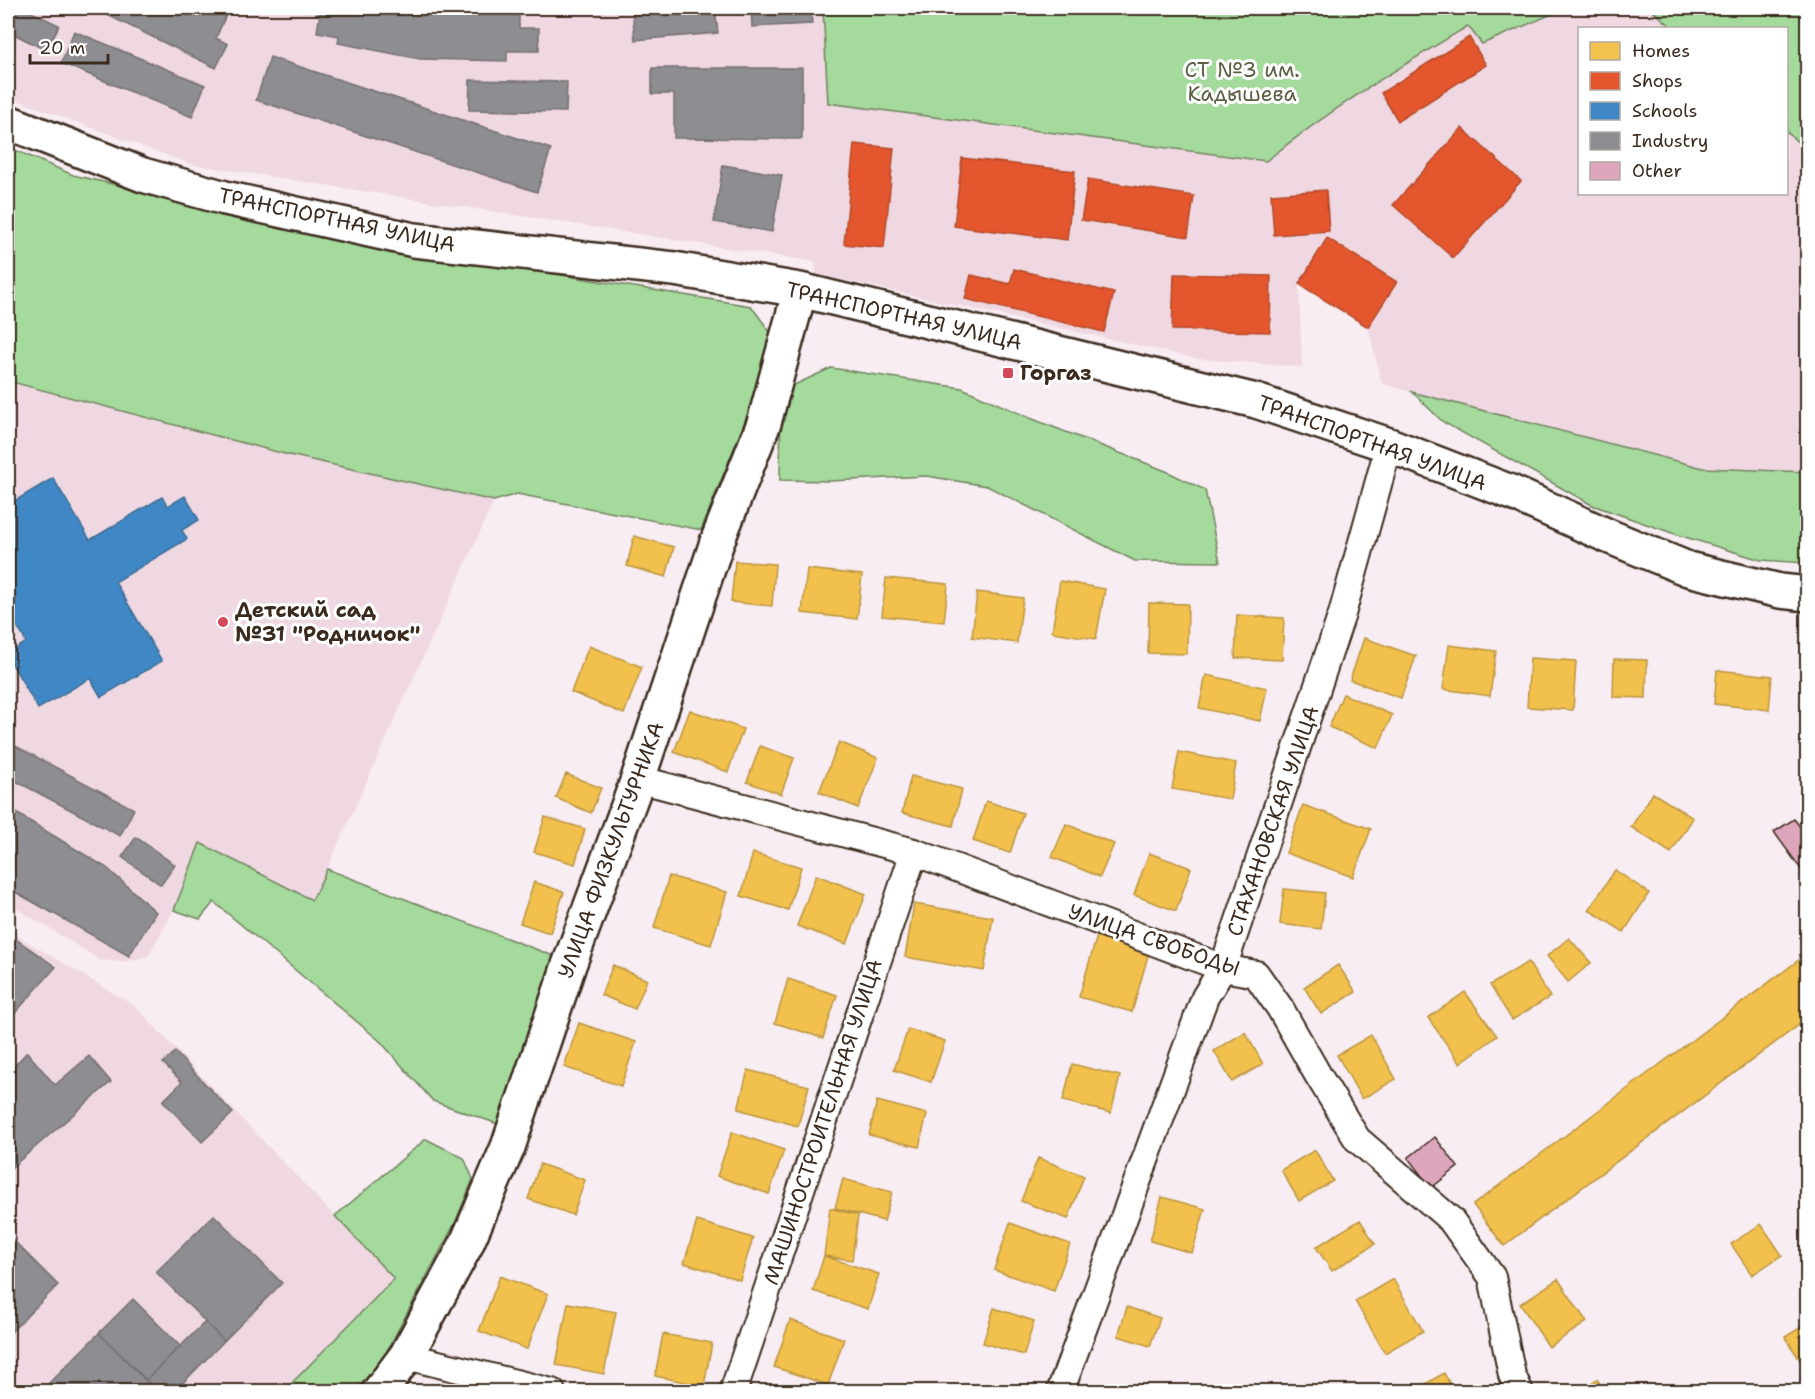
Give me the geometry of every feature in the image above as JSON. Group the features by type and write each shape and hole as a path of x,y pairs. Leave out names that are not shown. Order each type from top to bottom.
{"street":[{"name":"ТРАНСПОРТНАЯ УЛИЦА","path":"8,122 142,175 225,198 414,240 674,269 800,290 1256,401 1389,446 1513,493 1688,569 1794,592 1808,615"},
{"name":"УЛИЦА ФИЗКУЛЬТУРНИКА","path":"379,1392 406,1356 466,1245 508,1147 569,965 638,779 717,542 764,423 800,290"},
{"name":"СТАХАНОВСКАЯ УЛИЦА","path":"1060,1392 1205,997 1223,968 1342,614 1389,446"},
{"name":"УЛИЦА СВОБОДЫ","path":"638,779 914,852 1223,968 1256,974 1280,1008 1357,1139 1451,1220 1492,1278 1512,1375 1520,1392"},
{"name":"МАШИНОСТРОИТЕЛЬНАЯ УЛИЦА","path":"733,1392 914,852"},
{"path":"406,1356 552,1392"}],"shaded area":[{"path":"8,8 823,8 828,103 1266,161 1302,132 1367,87 1468,26 1482,44 1566,8 1650,8 1672,27 1578,27 1578,195 1788,195 1788,133 1807,151 1807,472 1703,468 1382,384 1368,327 1299,284 1302,367 1199,359 816,274 816,262 190,164 8,97"},
{"name":"Детский сад №31 \"Родничок\"","path":"8,381 285,454 494,501 313,900 200,843 174,910 148,956 124,962 100,960 8,903"},
{"path":"8,933 18,936 135,1006 394,1279 284,1391 8,1391"}],"green space":[{"name":"СТ №3 им. Кадышева","path":"823,8 1566,8 1482,44 1468,26 1339,107 1266,161 828,103"},
{"path":"1650,8 1807,8 1807,151 1788,133 1788,27 1672,27"},
{"path":"8,147 73,175 382,246 751,306 774,337 759,386 701,530 517,494 494,501 285,454 8,381"},
{"path":"831,368 962,388 1030,418 1166,471 1205,490 1220,562 1135,561 987,486 927,476 830,481 780,480 781,391"},
{"path":"1412,392 1703,468 1807,472 1807,563 1761,560 1675,534 1592,505 1443,422"},
{"path":"200,843 312,900 327,869 556,957 498,1124 433,1101 380,1041 214,902 200,919 174,910"},
{"path":"426,1139 464,1158 473,1179 455,1223 382,1360 355,1391 284,1391 394,1279 335,1216"}],"building: Homes":[{"path":"634,536 674,547 666,577 627,566"},
{"path":"735,561 775,564 772,606 731,602"},
{"path":"807,569 862,575 857,619 802,613"},
{"path":"886,578 948,584 944,622 882,616"},
{"path":"1060,581 1105,589 1096,639 1052,632"},
{"path":"977,592 1023,598 1017,643 972,637"},
{"path":"1149,603 1188,604 1187,654 1148,653"},
{"path":"1237,615 1284,618 1282,660 1235,658"},
{"path":"1364,638 1416,656 1401,698 1350,680"},
{"path":"1449,645 1496,651 1490,696 1443,689"},
{"path":"589,646 642,667 624,714 571,692"},
{"path":"1530,658 1576,661 1573,710 1527,707"},
{"path":"1614,659 1647,660 1646,698 1613,697"},
{"path":"1717,670 1772,676 1769,710 1714,704"},
{"path":"1206,675 1267,688 1260,721 1199,708"},
{"path":"1343,694 1392,715 1378,748 1329,727"},
{"path":"690,710 743,729 728,772 674,752"},
{"path":"839,742 878,758 858,808 819,792"},
{"path":"760,746 794,758 781,794 747,782"},
{"path":"1179,752 1236,763 1230,799 1172,789"},
{"path":"566,774 601,788 591,813 556,798"},
{"path":"911,776 962,789 953,826 902,813"},
{"path":"1653,793 1693,818 1671,853 1631,827"},
{"path":"986,801 1023,813 1010,853 973,841"},
{"path":"1303,805 1371,829 1353,877 1286,853"},
{"path":"545,817 585,829 575,864 534,852"},
{"path":"1066,824 1114,844 1100,877 1052,857"},
{"path":"753,853 801,867 788,910 741,896"},
{"path":"1149,853 1191,868 1176,911 1134,895"},
{"path":"1615,870 1649,893 1624,932 1589,910"},
{"path":"816,875 866,894 847,944 797,926"},
{"path":"669,876 727,892 711,945 654,928"},
{"path":"534,882 564,892 550,933 520,923"},
{"path":"1284,889 1325,893 1321,929 1280,924"},
{"path":"914,904 993,917 984,971 905,957"},
{"path":"1097,936 1149,952 1132,1012 1079,997"},
{"path":"1569,938 1591,963 1568,982 1547,956"},
{"path":"1808,953 1808,1018 1504,1246 1473,1205"},
{"path":"1528,962 1550,997 1512,1020 1490,985"},
{"path":"613,965 647,980 635,1009 601,995"},
{"path":"1338,965 1356,992 1321,1014 1304,987"},
{"path":"788,979 837,995 823,1038 775,1023"},
{"path":"1465,992 1497,1036 1460,1063 1428,1018"},
{"path":"579,1023 636,1042 621,1086 564,1067"},
{"path":"908,1029 945,1041 931,1082 894,1070"},
{"path":"1245,1032 1263,1064 1232,1082 1214,1051"},
{"path":"1371,1035 1396,1079 1362,1099 1337,1055"},
{"path":"1072,1064 1120,1076 1111,1113 1063,1101"},
{"path":"748,1070 809,1086 798,1126 738,1109"},
{"path":"877,1101 927,1114 919,1147 869,1135"},
{"path":"732,1132 784,1150 769,1194 717,1176"},
{"path":"1315,1150 1333,1181 1299,1201 1281,1170"},
{"path":"1038,1158 1084,1176 1068,1219 1021,1201"},
{"path":"540,1164 585,1180 573,1215 528,1199"},
{"path":"843,1179 892,1192 884,1221 835,1208"},
{"path":"1162,1197 1205,1209 1192,1253 1150,1241"},
{"path":"830,1208 858,1215 852,1260 824,1256"},
{"path":"1360,1220 1375,1244 1332,1271 1316,1247"},
{"path":"697,1221 753,1238 740,1280 684,1263"},
{"path":"1010,1223 1070,1244 1054,1291 994,1270"},
{"path":"1761,1224 1782,1255 1752,1275 1731,1244"},
{"path":"824,1256 879,1274 868,1309 813,1291"},
{"path":"500,1276 548,1294 527,1349 479,1331"},
{"path":"1393,1279 1423,1331 1385,1353 1355,1301"},
{"path":"1558,1279 1587,1322 1549,1347 1520,1304"},
{"path":"568,1303 616,1312 604,1374 556,1365"},
{"path":"1127,1307 1160,1318 1150,1346 1118,1336"},
{"path":"994,1308 1034,1321 1024,1355 983,1343"},
{"path":"790,1320 844,1339 828,1385 774,1367"},
{"path":"1808,1323 1808,1371 1807,1371 1785,1337"},
{"path":"663,1334 712,1343 704,1386 655,1376"},
{"path":"1444,1373 1454,1392 1412,1392"},
{"path":"1597,1379 1605,1392 1578,1392"}],"building: Shops":[{"path":"1469,37 1486,65 1398,121 1381,93"},
{"path":"1462,128 1521,181 1453,258 1393,205"},
{"path":"854,144 894,148 884,248 844,244"},
{"path":"962,158 1075,171 1067,240 954,226"},
{"path":"1088,179 1194,196 1188,237 1081,220"},
{"path":"1326,190 1329,231 1274,235 1271,194"},
{"path":"1327,238 1397,282 1368,327 1299,284"},
{"path":"1014,269 1114,293 1104,332 965,299 971,275 1010,284"},
{"path":"1174,274 1271,276 1270,332 1172,330"}],"building: Schools":[{"path":"53,478 90,540 162,497 168,506 185,496 199,520 182,530 187,539 115,582 162,661 101,697 90,678 38,709 8,657 8,654 26,642 8,610 8,505"}],"building: Industry":[{"path":"8,8 23,8 59,25 47,51 8,31"},
{"path":"93,8 229,8 216,38 228,44 216,68"},
{"path":"297,8 368,8 403,15 404,8 519,8 519,28 539,28 539,51 507,51 507,61 420,59 338,43 339,36 317,32 320,13"},
{"path":"632,8 715,8 718,33 635,40"},
{"path":"751,8 811,8 812,24 752,27"},
{"path":"74,31 205,85 192,117 61,63"},
{"path":"270,57 551,149 537,192 256,100"},
{"path":"652,68 802,68 802,139 674,138 674,94 652,94"},
{"path":"470,80 567,82 566,112 469,110"},
{"path":"723,165 782,175 772,232 714,222"},
{"path":"8,742 134,809 120,836 8,777"},
{"path":"8,808 107,868 156,912 129,956 8,888"},
{"path":"136,837 175,865 161,885 122,857"},
{"path":"16,939 56,967 8,1021 8,947"},
{"path":"27,1052 55,1085 89,1056 111,1082 11,1168 8,1165 8,1073"},
{"path":"175,1052 233,1113 202,1142 163,1101 182,1082 163,1063"},
{"path":"214,1215 282,1283 224,1341 156,1272"},
{"path":"8,1235 58,1285 8,1335"},
{"path":"133,1299 180,1346 146,1380 99,1333"},
{"path":"205,1322 224,1341 174,1392 157,1392 146,1380"},
{"path":"99,1333 157,1392 40,1392"}],"building: Other":[{"path":"1794,819 1808,837 1808,875 1806,876 1774,832"},
{"path":"1435,1137 1458,1167 1431,1188 1408,1158"}],"place":[{"name":"Горгаз","path":"1008,373"},
{"name":"Детский сад №31 \"Родничок\"","path":"223,622"}]}
